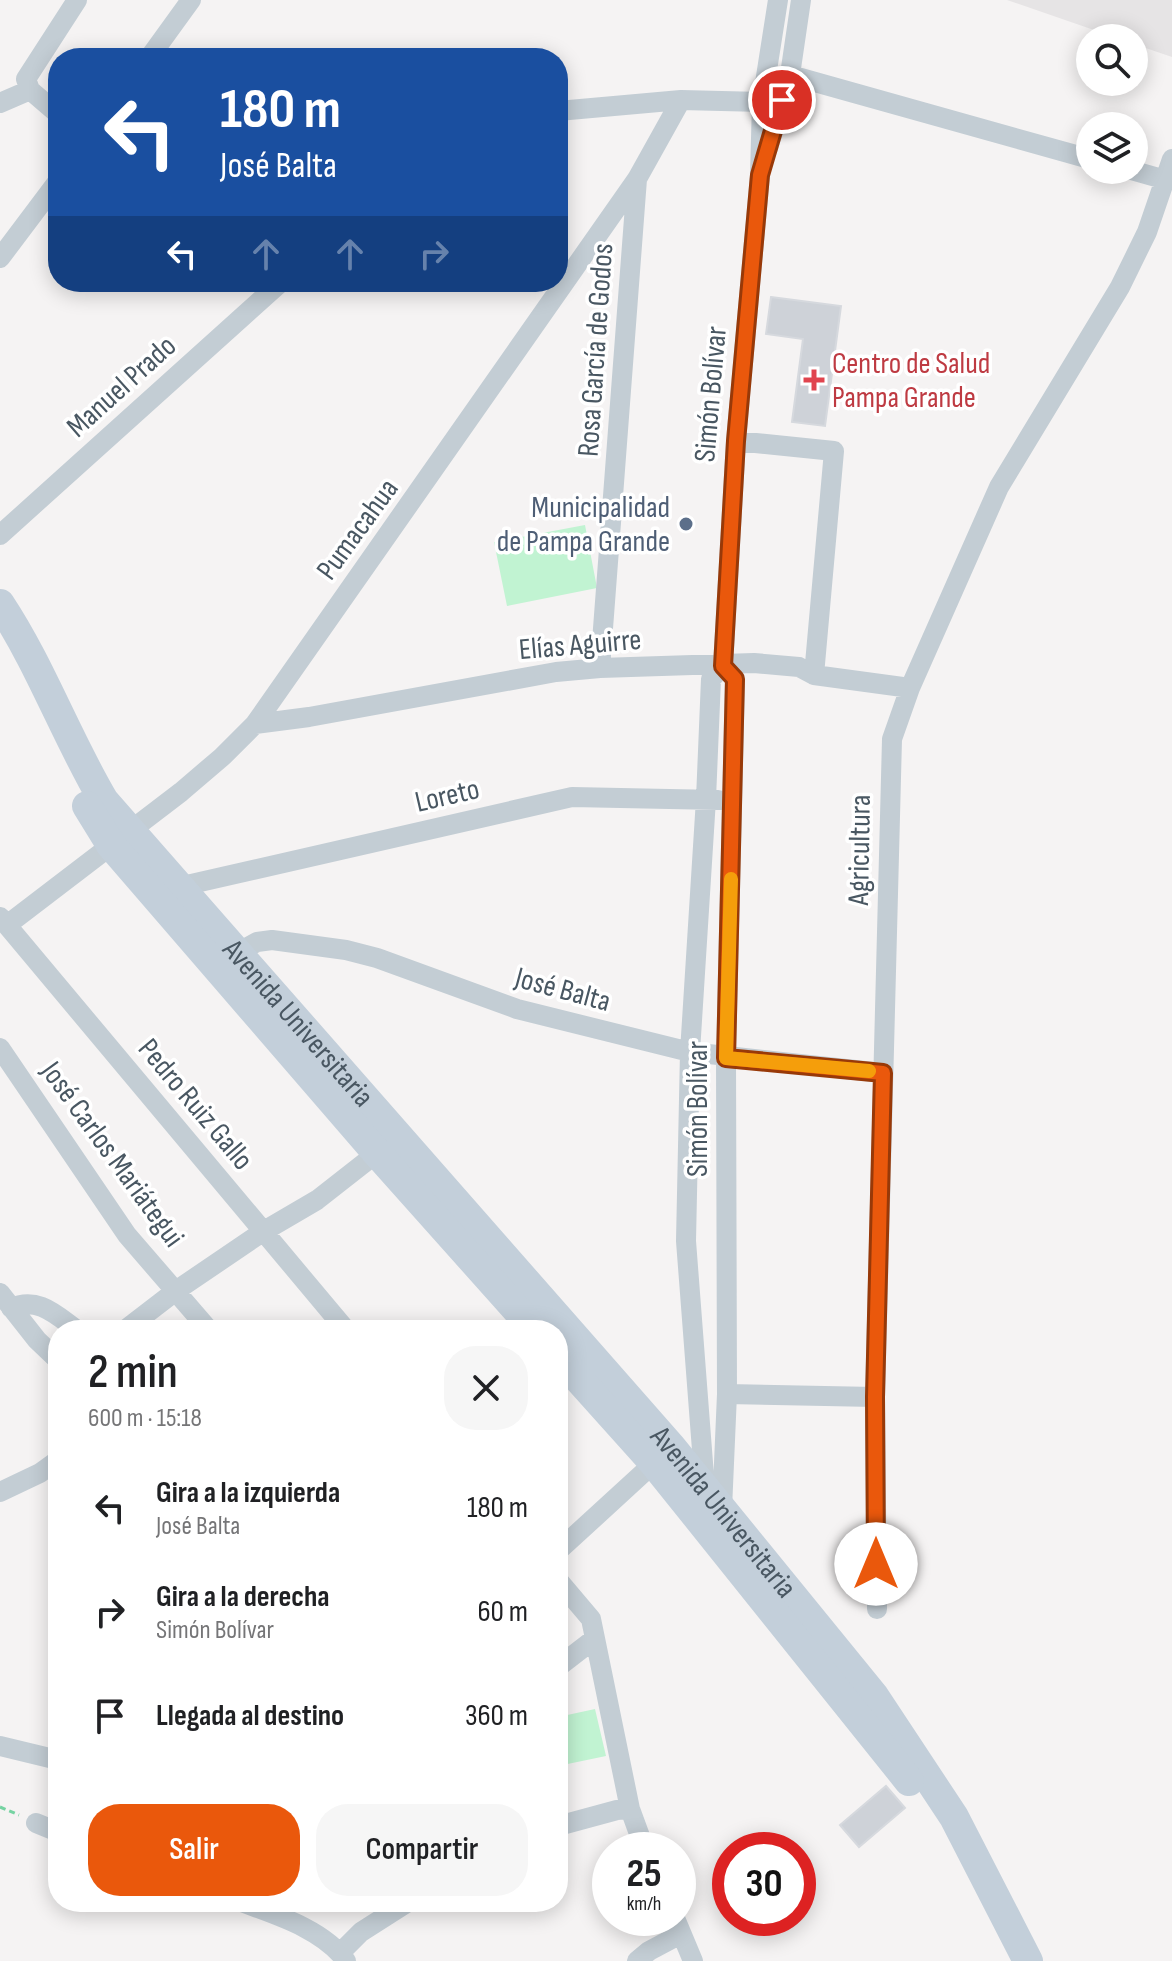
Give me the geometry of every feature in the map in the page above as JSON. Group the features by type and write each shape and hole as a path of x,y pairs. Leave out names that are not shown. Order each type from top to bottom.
{"main road":[{"name":"Avenida Universitaria","path":"0,604 44,682 120,838 178,887 559,1320"},
{"name":"Avenida Universitaria","path":"0,623 72,781 377,1153 526,1320"},
{"name":"Avenida Universitaria","path":"568,1330 714,1499 874,1696 954,1817 993,1896"},
{"name":"Avenida Universitaria","path":"568,1367 654,1463 853,1709 993,1896"},
{"path":"993,1896 1022,1951"}],"street":[{"path":"49,48 77,0"},
{"path":"156,48 190,0 210,0"},
{"name":"Simón Bolívar","path":"714,1499 686,1241 690,1052 711,679 723,666 736,441 760,175 762,102 778,0"},
{"name":"Simón Bolívar","path":"760,175 790,75 801,0"},
{"path":"3,97 28,85 48,50"},
{"path":"790,75 1076,155"},
{"path":"28,85 48,104"},
{"path":"568,110 681,100 762,102"},
{"name":"Pumacahua","path":"568,277 637,179 681,100"},
{"name":"Agricultura","path":"877,1609 875,1397 892,739 910,688 999,487 1120,287 1147,232 1172,159"},
{"path":"1148,175 1166,180"},
{"name":"Rosa García de Godos","path":"600,668 637,179"},
{"path":"0,258 48,194"},
{"name":"Manuel Prado","path":"0,535 270,292"},
{"name":"Pumacahua","path":"3,921 181,792 255,724 558,292"},
{"path":"736,441 834,451 814,675"},
{"name":"Elías Aguirre","path":"255,724 556,672 600,668 754,663 799,667 814,675 910,688"},
{"name":"Simón Bolívar","path":"714,1499 727,1394 726,1058 734,801 735,679 723,666"},
{"name":"Loreto","path":"178,887 572,797 734,801"},
{"name":"Pedro Ruiz Gallo","path":"3,921 338,1320"},
{"name":"José Balta","path":"237,953 257,942 272,940 346,950 377,958 517,1009 690,1052 883,1073"},
{"name":"José Carlos Mariátegui","path":"0,1048 127,1235 201,1320"},
{"path":"138,1320 264,1231 317,1200 377,1153"},
{"path":"6,1300 51,1310 64,1320"},
{"path":"6,1300 48,1350"},
{"path":"727,1394 875,1397"},
{"path":"568,1542 654,1463"},
{"path":"0,1492 48,1467"},
{"path":"568,1594 592,1629 630,1809 638,1832"},
{"path":"568,1656 592,1629"},
{"path":"0,1746 48,1758"},
{"path":"568,1823 630,1809"},
{"path":"36,1823 48,1828"},
{"path":"265,1912 307,1929 343,1957 361,1932 392,1912"},
{"path":"637,1961 666,1936"},
{"path":"682,1936 693,1961"}],"shaded area":[{"path":"1007,0 1172,0 1172,57 1148,49 1148,24 1076,24"}],"green space":[{"path":"585,525 597,588 507,606 494,542"},
{"path":"595,1709 606,1756 568,1764 568,1715"}],"building":[{"name":"Centro de Salud Pampa Grande","path":"771,297 841,306 825,426 792,422 803,339 766,334"},
{"path":"886,1786 905,1808 859,1847 840,1825"}],"slow traffic":[{"path":"731,879 726,1058 869,1071"}],"place":[{"name":"Centro de Salud Pampa Grande","path":"814,380"},
{"name":"Municipalidad de Pampa Grande","path":"686,524"}],"route":[{"path":"782,100 760,175 736,441 723,666 735,679 726,1058 883,1073 875,1397 876,1564"}]}
